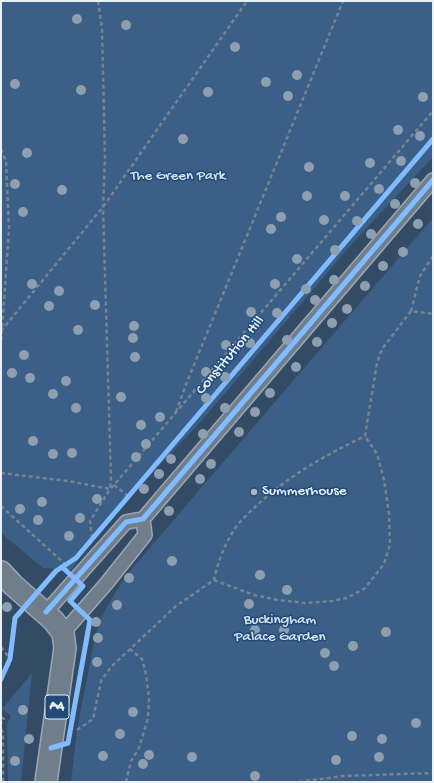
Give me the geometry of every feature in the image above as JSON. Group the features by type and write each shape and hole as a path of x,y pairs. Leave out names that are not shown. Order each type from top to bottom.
{"highway":[{"path":"1,572 13,585 46,612 63,633"},
{"name":"A4","path":"46,782 66,648 63,633"}],"street":[{"path":"46,612 126,522 143,519 433,180"},
{"path":"63,633 106,584 145,535 143,519"}],"path":[{"path":"98,1 103,45 105,157 103,207 111,479 110,489"},
{"path":"1,330 103,207 247,1"},
{"path":"176,414 187,382 343,1"},
{"path":"92,538 90,521 110,489 176,414 433,111"},
{"path":"1,149 6,161 9,229 1,345"},
{"path":"214,580 254,595 278,600 305,603 332,601 347,598 365,588 384,564 390,544 389,514 384,480 377,454 364,436 377,363 382,349 411,311 420,276 433,256"},
{"path":"411,311 433,314"},
{"path":"77,730 93,720 101,681 111,666 176,606 214,580 225,546 236,526 268,495 293,476 316,461 364,436"},
{"path":"1,473 68,481 110,489"},
{"path":"114,485 128,496"},
{"path":"123,502 133,490"},
{"path":"1,506 76,579"},
{"path":"88,544 97,532"},
{"path":"64,566 71,561"},
{"path":"1,647 10,658"},
{"path":"126,782 131,761 139,748 148,718 149,699 146,674 142,659 130,649"},
{"path":"8,665 11,652"},
{"path":"1,716 4,719 1,723"},
{"path":"1,729 3,733 3,782"},
{"path":"299,782 343,776 433,773"}],"green space":[{"name":"The Green Park","path":"1,1 433,1 433,157 350,246 204,418 132,495 92,541 71,570 43,568 1,533"},
{"name":"Buckingham Palace Garden","path":"433,218 433,782 71,782 77,730 96,632 105,610 125,577"},
{"path":"32,673 21,782 8,782 7,724 11,716 2,709"}],"cycle path":[{"name":"Constitution Hill","path":"1,679 10,659 15,618 56,571 76,558 433,139"},
{"path":"46,612 126,522 143,519 433,180"},
{"path":"51,748 68,743 90,620 70,601 83,586 62,567"}],"place":[{"name":"Summerhouse","path":"254,492"}]}
